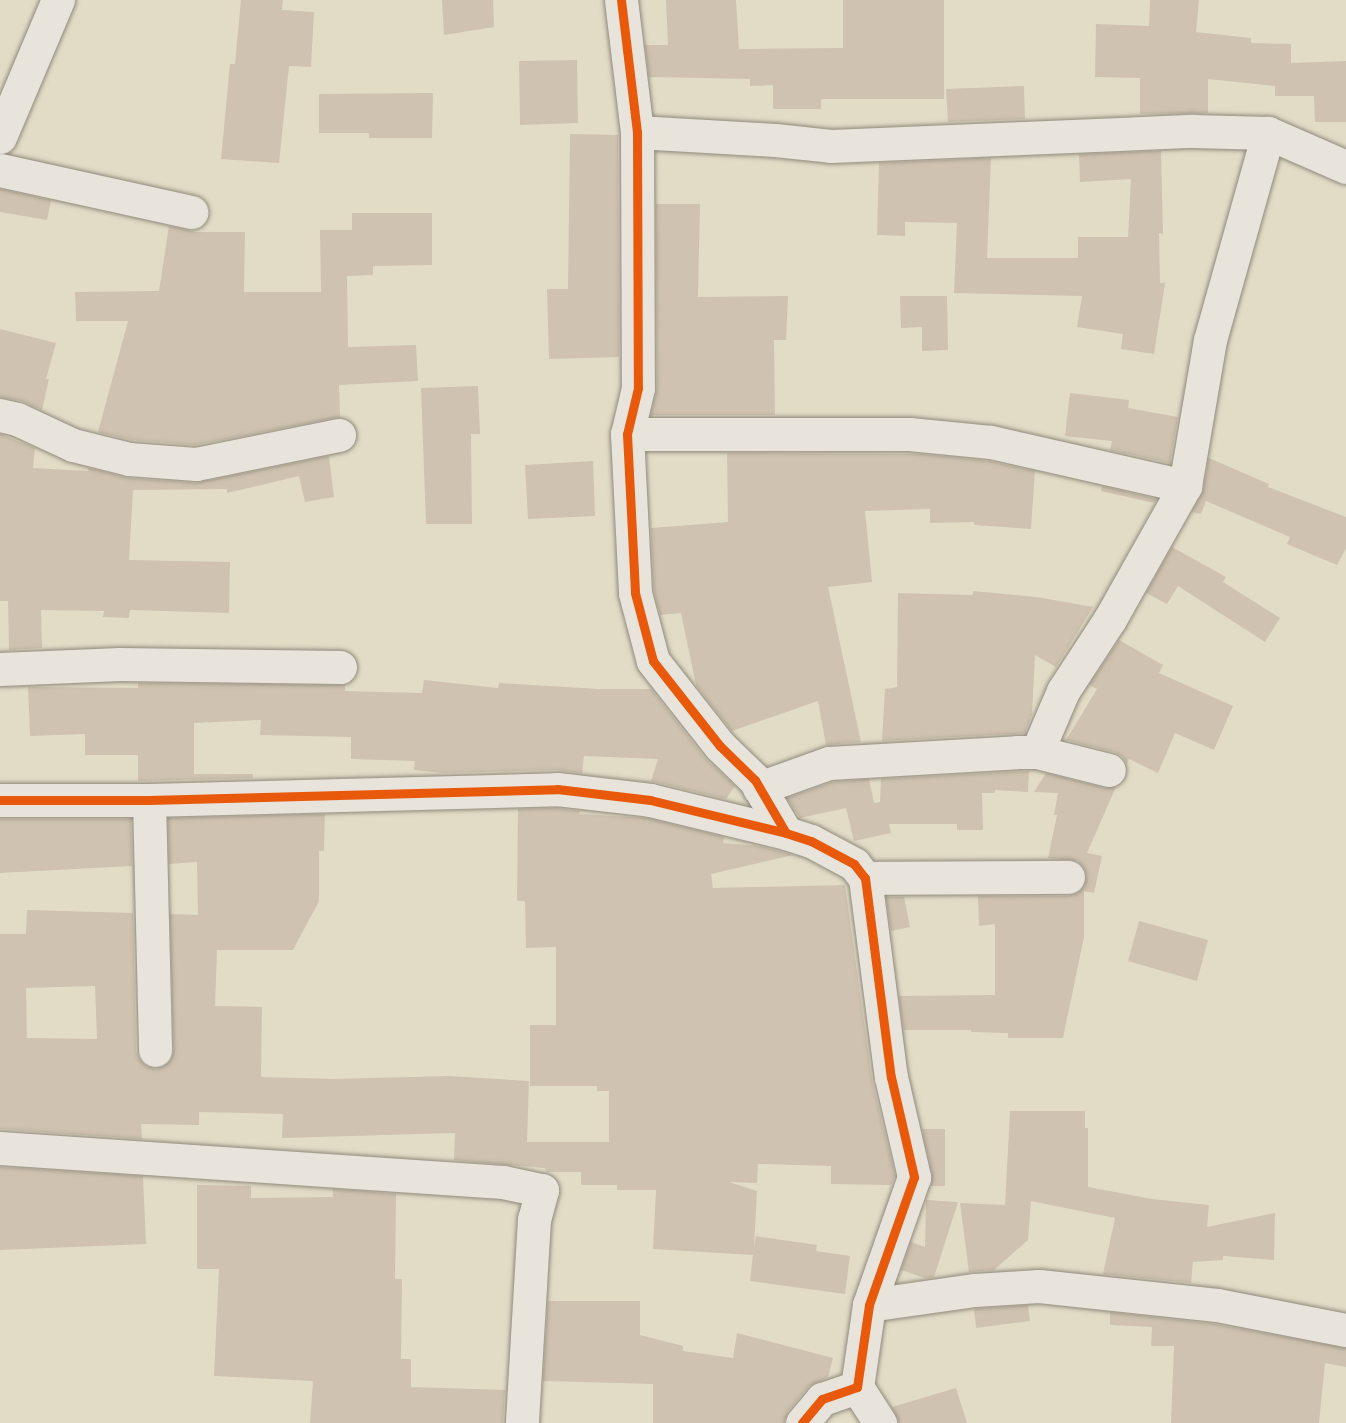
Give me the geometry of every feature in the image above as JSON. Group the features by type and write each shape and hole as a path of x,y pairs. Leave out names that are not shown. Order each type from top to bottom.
{"street":[{"path":"0,137 58,0"},
{"path":"621,0 637,132 638,388 627,434 635,593 653,661 720,746 755,780 786,833"},
{"path":"637,132 775,140 831,146 1193,131 1268,134 1346,167"},
{"path":"1037,752 1063,691 1110,619 1185,486 1210,340 1268,134"},
{"path":"0,170 191,212"},
{"path":"0,415 17,419 73,445 118,456 196,464 339,435"},
{"path":"627,434 909,434 991,442 1185,486"},
{"path":"0,669 120,664 340,667"},
{"path":"759,788 829,763 1037,752 1109,770"},
{"path":"0,800 149,801 556,789 650,801 786,833 811,841 854,864 865,878 891,1077 914,1177 869,1305 858,1387 880,1423"},
{"path":"149,801 155,1050"},
{"path":"865,878 1068,877"},
{"path":"0,1148 503,1182 542,1190 534,1219 522,1423"},
{"path":"869,1305 975,1290 1039,1286 1217,1305 1346,1330"},
{"path":"802,1423 822,1399 858,1387"}],"building":[{"path":"241,0 283,0 282,10 314,12 311,67 289,66 279,163 221,159 230,64 235,64"},
{"path":"442,0 493,0 494,27 444,35"},
{"path":"666,0 736,0 739,49 843,48 843,0 944,0 944,99 821,99 821,109 773,109 773,85 750,86 750,79 649,77 645,45 668,45"},
{"path":"1150,0 1199,0 1196,32 1251,38 1251,43 1291,44 1291,63 1346,61 1346,122 1315,122 1314,96 1275,96 1275,86 1208,79 1208,113 1140,114 1140,78 1095,77 1096,24 1149,26"},
{"path":"577,60 578,123 520,125 519,61"},
{"path":"1024,86 1025,119 948,122 946,89"},
{"path":"433,93 432,138 369,138 369,133 319,133 319,94"},
{"path":"570,134 618,135 619,357 549,359 547,289 568,289"},
{"path":"1161,151 1163,234 1159,233 1160,283 1165,283 1154,354 1121,349 1123,334 1077,327 1082,296 954,293 957,223 905,222 905,236 877,235 879,163 991,158 987,258 1078,258 1078,237 1128,237 1131,179 1080,182 1079,154"},
{"path":"0,189 51,200 47,220 0,212"},
{"path":"656,204 700,204 698,297 788,296 786,340 774,340 775,415 651,415 657,388"},
{"path":"352,213 432,213 432,265 373,266 373,275 347,276 348,347 416,345 418,381 339,385 340,417 195,445 132,440 98,432 128,321 76,321 75,292 159,291 169,226 196,232 245,232 244,292 321,292 320,230 352,230"},
{"path":"900,296 947,296 948,350 922,351 922,327 901,328"},
{"path":"0,329 56,343 46,379 49,379 42,410 22,401 0,397"},
{"path":"478,386 480,434 471,434 472,524 426,524 421,388"},
{"path":"1070,393 1129,400 1128,408 1178,417 1170,463 1110,450 1112,441 1065,436"},
{"path":"0,434 35,448 33,468 88,471 89,468 128,478 195,483 329,456 334,497 305,502 299,476 227,493 227,489 133,490 129,560 230,562 229,613 130,610 129,618 103,617 104,611 41,610 42,648 9,650 8,601 0,601"},
{"path":"727,453 920,454 988,461 1035,471 1031,529 974,525 974,522 930,523 930,509 865,511 872,582 828,587 861,742 826,745 818,701 732,731 696,685 681,613 660,615 654,590 651,528 728,522"},
{"path":"1209,458 1269,484 1268,487 1346,517 1346,548 1337,565 1287,544 1290,537 1206,501 1201,514 1192,512 1203,491"},
{"path":"593,461 595,516 528,519 525,465"},
{"path":"1102,486 1156,499 1154,503 1101,491"},
{"path":"1172,547 1226,577 1223,582 1280,618 1265,642 1178,586 1167,604 1146,593"},
{"path":"973,591 1037,597 1093,607 1056,667 1035,655 1032,715 1025,733 882,741 885,689 897,687 898,593 973,595"},
{"path":"1119,640 1163,665 1159,673 1233,706 1214,750 1175,733 1158,773 1129,759 1127,764 1122,756 1114,752 1066,740 1097,689 1089,685"},
{"path":"424,680 498,688 499,683 599,689 651,689 705,758 735,786 726,799 651,781 658,759 584,756 582,773 556,770 443,773 414,770 415,761 351,759 351,737 260,735 261,720 194,723 194,774 253,774 253,778 138,781 138,755 85,755 85,734 30,736 28,687 138,688 138,683 345,685 345,691 422,693"},
{"path":"1029,771 1028,792 995,790 995,793 982,793 983,830 957,830 957,824 889,824 891,833 854,841 846,808 800,818 787,798 833,782 869,779 874,803 880,802 881,779"},
{"path":"1046,773 1104,788 1116,787 1087,853 1102,856 1094,893 1084,891 1084,937 1063,1038 1008,1038 1008,1033 971,1032 971,1030 904,1030 899,996 995,995 995,924 979,926 978,896 1068,896 1078,893 1084,886 1087,876 1078,861 1048,858 1057,815 1054,815 1058,793 1034,792"},
{"path":"556,808 580,811 579,814 647,818 724,837 723,843 760,846 793,855 711,874 713,888 845,885 872,1080 895,1176 891,1185 831,1184 831,1166 758,1164 757,1183 729,1182 757,1191 754,1248 756,1236 817,1245 816,1251 850,1256 845,1294 750,1281 753,1255 653,1249 656,1190 617,1190 617,1185 581,1185 581,1172 547,1172 545,1168 454,1160 455,1133 282,1138 283,1114 199,1112 199,1125 141,1124 142,1139 0,1129 0,934 26,934 27,910 133,913 136,1051 139,1059 146,1066 155,1069 164,1066 171,1059 174,1050 170,914 198,915 197,862 169,864 168,818 325,814 324,851 319,851 319,901 293,950 217,950 215,1006 262,1007 261,1077 333,1079 449,1076 529,1081 527,1142 609,1142 609,1091 597,1091 597,1086 530,1086 530,1025 556,1025 556,947 526,948 525,901 517,901 518,809","holes":["95,986 97,1039 27,1038 26,988"]},
{"path":"0,819 131,819 132,866 0,873"},
{"path":"886,897 904,897 910,927 891,931"},
{"path":"1139,921 1208,940 1197,981 1128,961"},
{"path":"1010,1111 1085,1111 1085,1128 1088,1128 1088,1187 1152,1199 1209,1205 1207,1227 1275,1213 1274,1260 1223,1256 1223,1260 1193,1262 1191,1283 1103,1274 1115,1218 1031,1201 1028,1240 994,1270 969,1272 960,1203 1005,1205"},
{"path":"922,1129 945,1129 945,1186 931,1186 932,1173"},
{"path":"0,1167 143,1176 146,1244 0,1250"},
{"path":"197,1185 251,1186 251,1198 333,1197 333,1189 396,1194 395,1279 402,1279 401,1359 411,1359 411,1387 505,1390 503,1423 310,1423 313,1381 214,1376 219,1269 197,1269"},
{"path":"926,1200 958,1202 934,1277 925,1278 901,1270 911,1242 925,1247"},
{"path":"548,1301 640,1301 640,1335 683,1346 683,1351 733,1358 737,1333 833,1358 828,1377 808,1387 788,1411 784,1423 653,1423 653,1384 543,1381"},
{"path":"1028,1305 1030,1321 976,1328 974,1309"},
{"path":"1110,1312 1214,1324 1346,1348 1346,1367 1325,1363 1319,1423 1171,1423 1174,1346 1151,1346 1152,1327 1110,1325"},
{"path":"956,1388 967,1423 899,1423 892,1407"}],"cycle path":[{"path":"621,0 637,132 638,388 627,434 635,593 653,661 720,746 755,780 786,833"},
{"path":"0,800 149,800 557,789 650,800 786,833 811,841 854,864 865,878 891,1077 914,1177 869,1305 857,1387 822,1399 802,1423"}]}
